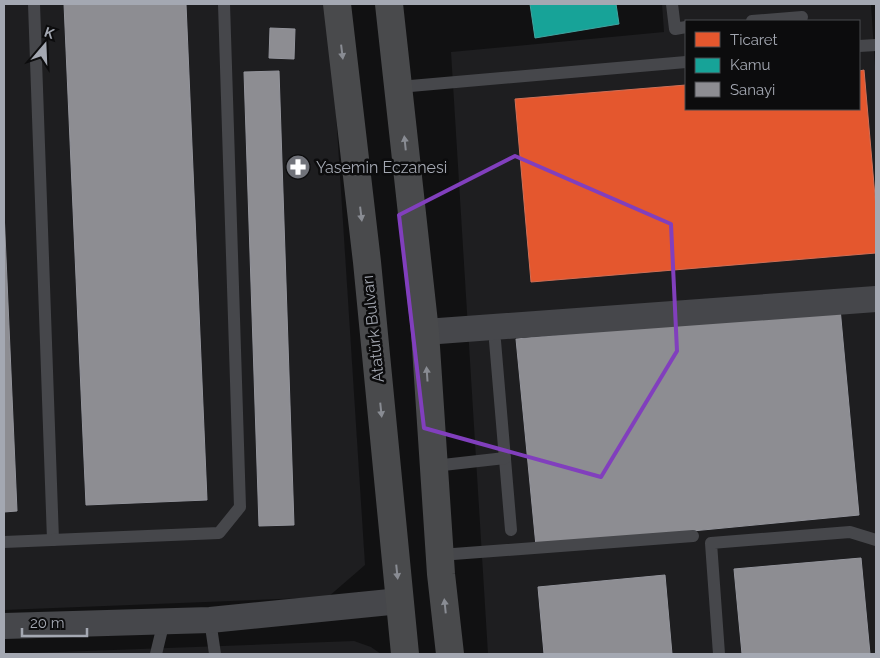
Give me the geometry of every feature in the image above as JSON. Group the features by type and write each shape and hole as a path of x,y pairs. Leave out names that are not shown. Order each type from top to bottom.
{"main road":[{"name":"Atatürk Bulvarı","path":"337,4 367,262 405,654"},
{"path":"389,4 424,332 440,555 450,654"}],"street":[{"path":"424,332 876,299"},
{"path":"4,626 210,620 400,601"}],"lane":[{"path":"34,4 53,540"},
{"path":"4,542 218,534 240,507 224,4"},
{"path":"672,4 675,29 685,28"},
{"path":"762,20 802,16"},
{"path":"860,46 876,45"},
{"path":"399,88 685,62"},
{"path":"495,341 511,530"},
{"path":"434,466 505,458"},
{"path":"719,654 711,543 850,532 876,540"},
{"path":"440,555 693,536"},
{"path":"210,620 216,654"},
{"path":"156,654 164,622"}],"highlighted area":[{"path":"515,156 671,224 677,351 601,477 424,428 399,215"}],"shaded area":[{"path":"4,4 329,4 365,565 328,597 4,610"},
{"path":"662,4 871,4 876,81 876,654 488,654 451,52 664,32"},
{"path":"354,641 371,647 381,654 4,654"}],"building: Ticaret":[{"path":"864,70 876,208 876,253 531,282 515,99 685,85 685,110 860,110 860,71"}],"building: Kamu":[{"path":"530,4 616,4 619,24 535,38"}],"building: Sanayi":[{"path":"64,4 186,4 207,500 86,505"},
{"path":"270,28 295,29 294,59 269,58"},
{"path":"279,71 294,525 259,526 244,72"},
{"path":"4,211 17,511 4,512"},
{"path":"840,308 859,515 536,546 516,339"},
{"path":"861,558 870,654 742,654 734,569"},
{"path":"665,575 672,654 544,654 538,587"}],"place":[{"name":"Yasemin Eczanesi","path":"298,167"}]}
